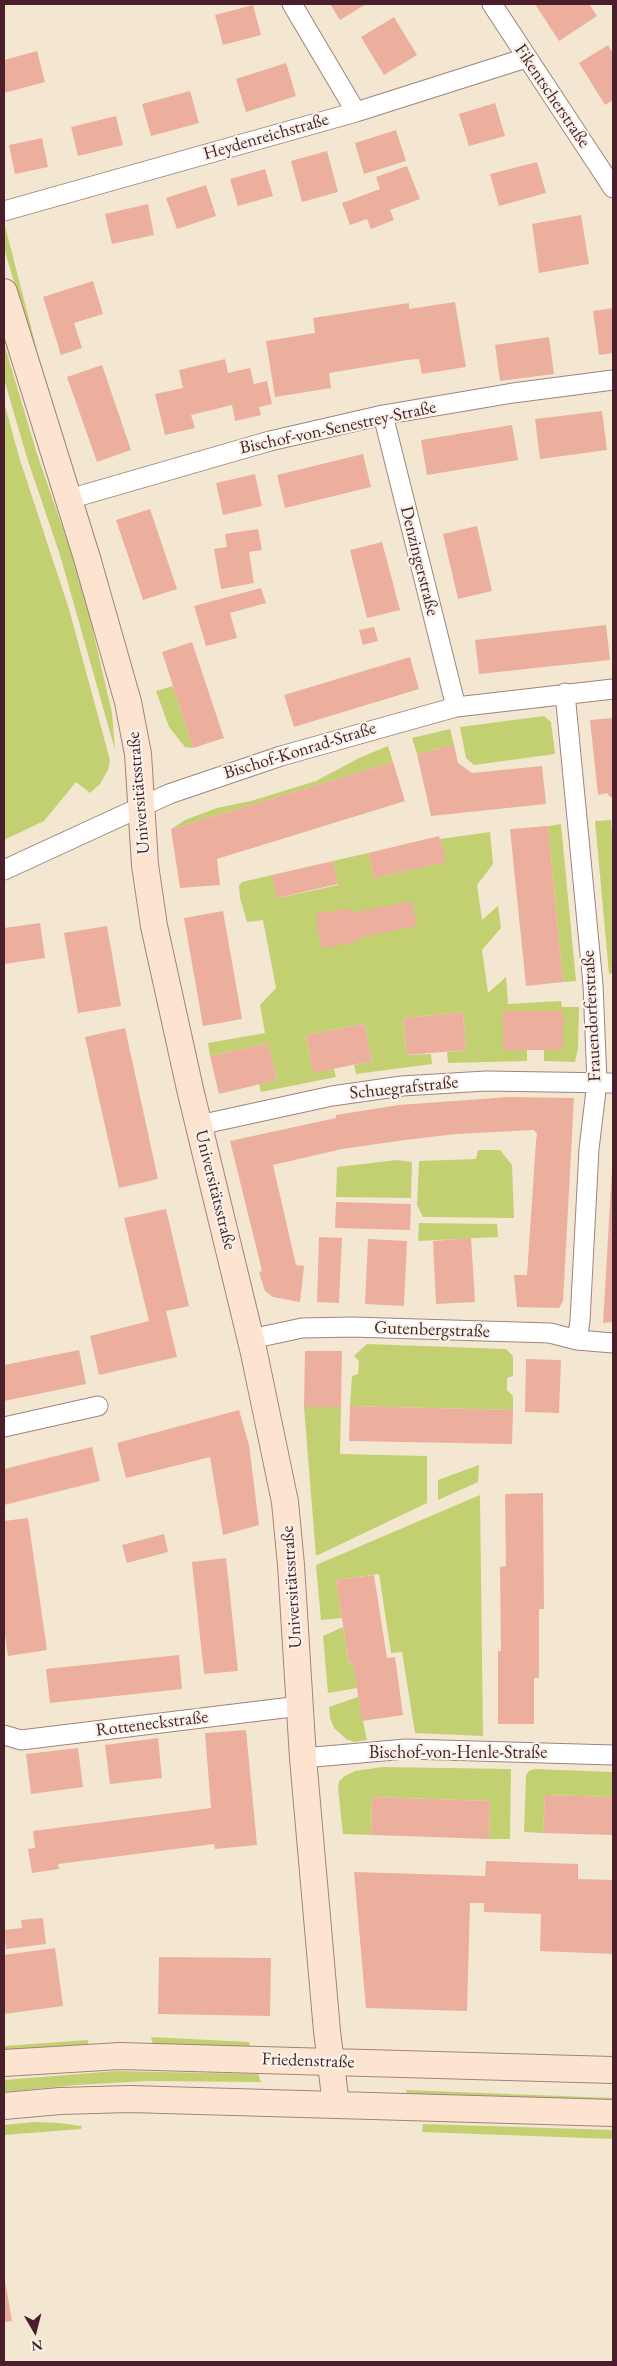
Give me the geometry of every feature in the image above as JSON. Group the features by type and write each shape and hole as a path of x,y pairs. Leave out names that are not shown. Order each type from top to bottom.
{"street":[{"path":"292,4 356,112"},
{"name":"Fikentscherstraße","path":"492,4 613,188"},
{"name":"Heydenreichstraße","path":"4,211 356,112 526,58"},
{"name":"Universitätsstraße","path":"4,292 128,702 138,754 145,865 154,926 199,1125 251,1339 285,1502 303,1758 336,2105"},
{"name":"Bischof-von-Senestrey-Straße","path":"68,499 270,441 383,415 513,393 613,380"},
{"name":"Denzingerstraße","path":"383,415 456,707"},
{"name":"Bischof-Konrad-Straße","path":"4,870 142,806 194,785 281,756 456,707 613,689"},
{"name":"Frauendorferstraße","path":"565,693 592,985 605,1083 589,1149 580,1321 577,1340"},
{"name":"Schuegrafstraße","path":"199,1125 332,1096 402,1086 486,1080 605,1083"},
{"name":"Gutenbergstraße","path":"251,1339 302,1328 352,1327 550,1333 577,1340 613,1343"},
{"path":"4,1428 98,1406"},
{"name":"Rotteneckstraße","path":"4,1735 21,1740 300,1706"},
{"name":"Bischof-von-Henle-Straße","path":"303,1758 406,1750 613,1755"},
{"name":"Friedenstraße","path":"4,2063 120,2056 613,2070"},
{"path":"4,2106 60,2101 130,2099 613,2113"}],"green space":[{"path":"5,226 37,350 34,349 4,248"},
{"path":"4,343 37,454 87,605 112,713 115,750 60,555 27,458 4,379"},
{"path":"4,402 20,460 69,609 110,760 108,770 100,784 90,793 76,782 44,821 4,840"},
{"path":"173,686 193,748 185,747 169,727 156,691"},
{"path":"544,716 551,722 555,754 474,765 466,758 460,727"},
{"path":"450,729 454,745 417,754 412,738"},
{"path":"388,746 393,762 171,829 185,820 217,808 251,801 316,781 359,758"},
{"path":"611,820 613,846 613,973 609,974 595,821"},
{"path":"561,824 576,981 563,982 548,826"},
{"path":"490,832 493,864 477,885 482,920 498,906 501,928 482,950 488,993 506,977 508,1004 561,1001 562,1007 579,1007 578,1048 575,1062 544,1061 544,1050 527,1050 527,1061 448,1063 447,1052 466,1050 463,1012 403,1018 407,1055 431,1054 432,1064 356,1074 354,1065 372,1061 364,1024 306,1035 313,1072 334,1069 336,1077 261,1092 259,1084 277,1080 268,1043 210,1056 208,1043 265,1033 260,1005 276,988 263,920 247,922 240,898 239,886 242,882 272,875 278,898 338,885 333,861 368,853 374,878 445,862 440,839"},
{"path":"478,1150 500,1150 512,1165 514,1218 423,1217 417,1205 419,1161 476,1159"},
{"path":"397,1160 412,1162 411,1198 336,1197 337,1167"},
{"path":"419,1223 497,1224 498,1237 418,1241"},
{"path":"367,1344 506,1349 513,1356 513,1376 507,1378 507,1390 513,1396 513,1410 350,1406 352,1376 358,1374 359,1361 354,1356"},
{"path":"304,1407 341,1407 340,1454 427,1456 427,1503 316,1556"},
{"path":"479,1465 478,1482 438,1500 438,1480"},
{"path":"480,1495 483,1736 415,1733 402,1652 391,1653 379,1574 336,1580 342,1618 321,1620 316,1565"},
{"path":"343,1627 349,1664 353,1663 357,1688 328,1693 323,1636"},
{"path":"358,1697 367,1740 354,1742 346,1739 334,1728 330,1718 329,1707"},
{"path":"382,1767 511,1769 510,1839 489,1839 490,1801 372,1797 371,1835 343,1834 338,1788 339,1781 355,1771"},
{"path":"534,1769 613,1772 613,1797 545,1795 543,1833 524,1832 526,1775"},
{"path":"151,2037 249,2042 251,2050 154,2047"},
{"path":"88,2040 89,2052 4,2057 4,2046"},
{"path":"116,2071 258,2074 261,2082 147,2081 4,2092 4,2080"},
{"path":"406,2090 613,2098 613,2105 409,2100"},
{"path":"34,2122 82,2126 81,2129 4,2135 4,2125"},
{"path":"423,2124 613,2130 613,2139 422,2132"}],"building":[{"path":"330,4 366,4 340,20"},
{"path":"535,4 589,4 597,16 559,41"},
{"path":"253,5 261,35 223,45 215,15"},
{"path":"394,17 417,55 384,75 361,37"},
{"path":"608,45 613,54 613,100 605,105 579,63"},
{"path":"37,51 45,82 4,93 4,60"},
{"path":"286,63 296,96 246,112 236,79"},
{"path":"190,91 199,123 151,136 142,104"},
{"path":"495,103 505,136 469,146 459,114"},
{"path":"116,116 123,145 78,156 71,127"},
{"path":"396,130 406,161 364,174 355,143"},
{"path":"42,138 48,167 15,174 9,145"},
{"path":"327,151 338,192 302,202 291,161"},
{"path":"537,162 546,193 499,206 490,174"},
{"path":"407,166 420,199 390,210 394,220 371,229 367,219 350,225 342,203 380,189 376,177"},
{"path":"265,169 273,196 238,206 230,179"},
{"path":"206,185 216,216 177,229 166,198"},
{"path":"148,204 154,235 112,244 105,214"},
{"path":"581,215 589,264 539,273 532,224"},
{"path":"93,281 103,314 74,323 82,348 61,355 43,297"},
{"path":"455,302 466,367 422,374 419,359 407,360 329,373 331,388 275,397 266,341 315,333 313,318 409,303 409,309"},
{"path":"613,308 613,353 599,355 593,311"},
{"path":"549,337 554,374 500,381 495,345"},
{"path":"225,359 228,373 250,368 254,384 267,381 272,404 259,407 261,415 235,421 232,405 191,415 195,428 165,435 155,394 183,388 179,370"},
{"path":"102,365 131,450 97,462 67,377"},
{"path":"602,411 607,450 540,459 535,419"},
{"path":"512,425 518,460 427,475 421,440"},
{"path":"363,454 371,487 285,508 277,475"},
{"path":"255,474 262,506 223,515 216,483"},
{"path":"150,509 177,589 143,600 116,520"},
{"path":"477,526 492,591 458,599 443,534"},
{"path":"258,529 262,550 249,552 254,583 221,589 214,549 227,547 225,534"},
{"path":"382,542 400,610 367,618 350,550"},
{"path":"261,588 266,603 230,613 237,638 206,646 194,606"},
{"path":"606,625 610,660 479,674 475,640"},
{"path":"374,627 378,641 363,645 359,630"},
{"path":"192,642 224,738 193,748 162,652"},
{"path":"410,657 419,689 294,727 284,695"},
{"path":"613,718 613,797 610,797 607,793 598,795 590,720"},
{"path":"454,745 458,763 472,773 542,766 546,804 431,816 417,754"},
{"path":"393,762 405,801 217,859 220,885 180,888 171,829"},
{"path":"548,826 563,982 526,986 510,829"},
{"path":"439,836 446,862 374,878 368,853"},
{"path":"333,861 338,884 277,898 272,875"},
{"path":"412,901 417,926 357,938 358,941 322,949 315,914 350,908 352,913"},
{"path":"223,911 242,1019 203,1026 184,918"},
{"path":"40,923 45,958 4,964 4,928"},
{"path":"107,926 121,1006 78,1013 64,933"},
{"path":"503,1011 563,1011 563,1050 503,1050"},
{"path":"463,1012 466,1050 407,1055 403,1018"},
{"path":"364,1024 372,1061 313,1073 306,1035"},
{"path":"125,1028 158,1179 119,1188 85,1037"},
{"path":"268,1043 277,1080 219,1094 210,1056"},
{"path":"509,1097 574,1098 563,1301 559,1308 517,1307 514,1275 527,1275 537,1134 534,1130 456,1134 405,1140 342,1149 273,1165 296,1265 304,1266 300,1302 273,1297 265,1291 259,1272 262,1271 230,1141 336,1118 336,1115 399,1105"},
{"path":"612,1168 613,1322 603,1323 607,1256"},
{"path":"336,1202 411,1204 410,1230 335,1228"},
{"path":"166,1209 189,1306 166,1311 177,1357 99,1375 90,1336 149,1321 124,1218"},
{"path":"319,1237 342,1238 339,1303 317,1302"},
{"path":"471,1238 475,1302 436,1304 433,1241"},
{"path":"368,1239 407,1241 404,1306 365,1304"},
{"path":"79,1350 86,1384 4,1401 4,1365"},
{"path":"305,1351 342,1351 341,1407 304,1407"},
{"path":"526,1359 561,1360 559,1413 525,1412"},
{"path":"350,1406 513,1410 512,1444 349,1441"},
{"path":"239,1410 249,1445 259,1525 223,1535 210,1457 126,1478 117,1443"},
{"path":"92,1447 100,1481 4,1505 4,1469"},
{"path":"543,1493 544,1609 539,1609 539,1678 534,1678 534,1724 498,1724 498,1651 501,1651 500,1567 506,1566 505,1494"},
{"path":"28,1518 47,1650 8,1656 4,1629 4,1521"},
{"path":"164,1534 168,1552 127,1563 122,1545"},
{"path":"226,1558 238,1671 204,1674 192,1562"},
{"path":"374,1575 387,1658 395,1657 403,1715 362,1721 353,1663 349,1664 336,1580"},
{"path":"179,1655 182,1689 50,1703 46,1669"},
{"path":"246,1730 257,1845 215,1849 214,1844 58,1864 59,1869 32,1873 28,1849 35,1848 33,1831 211,1808 205,1733"},
{"path":"158,1738 162,1778 110,1784 105,1745"},
{"path":"78,1748 83,1787 31,1794 26,1754"},
{"path":"545,1795 613,1797 613,1835 543,1833"},
{"path":"372,1797 490,1801 489,1839 371,1835"},
{"path":"486,1861 578,1864 578,1879 613,1880 613,1954 540,1951 541,1914 484,1912 484,1903 470,1903 467,2011 366,2008 354,1872 485,1876"},
{"path":"43,1918 46,1944 6,1949 4,1930 22,1928 21,1920"},
{"path":"55,1948 63,2006 4,2014 4,1955"},
{"path":"159,1957 271,1958 270,2016 158,2014"},
{"path":"4,2275 12,2321 4,2322"}]}
